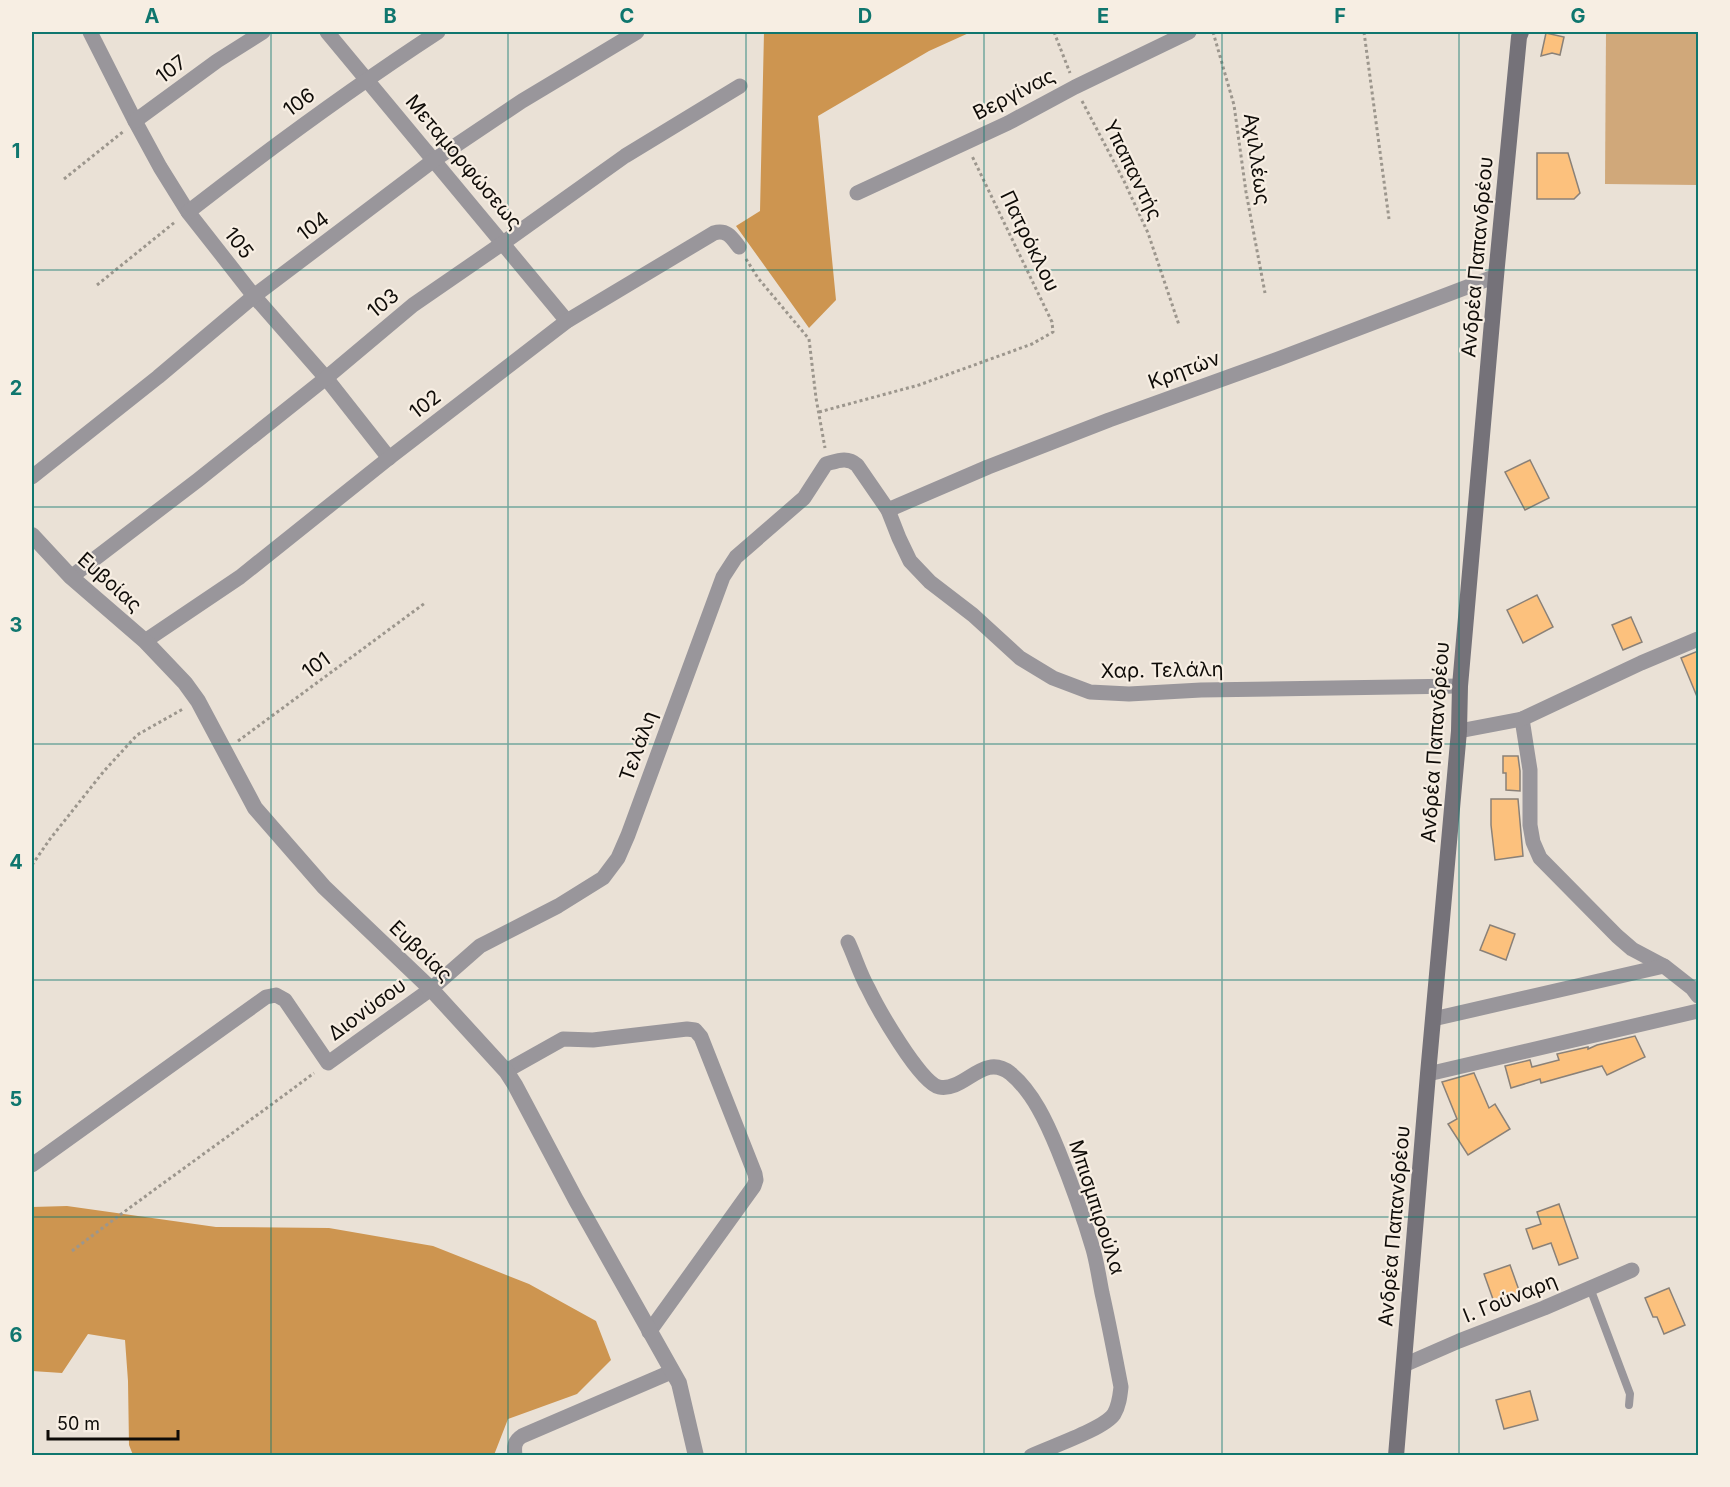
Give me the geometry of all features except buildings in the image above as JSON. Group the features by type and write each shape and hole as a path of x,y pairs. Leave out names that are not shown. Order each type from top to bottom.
{"main road":[{"name":"Ανδρέα Παπανδρέου","path":"1396,1455 1496,276 1521,32"}],"street":[{"name":"105","path":"90,32 135,122 188,212 254,296 326,378 389,458"},
{"name":"107","path":"135,122 217,61 263,32"},
{"name":"Μεταμορφώσεως","path":"327,32 567,321"},
{"name":"106","path":"188,212 367,78 438,32"},
{"name":"104","path":"32,477 158,377 254,296 434,160 522,101 637,32"},
{"name":"Βεργίνας","path":"857,193 1008,123 1075,87 1190,32"},
{"name":"103","path":"71,577 198,480 413,305 625,156 740,86"},
{"name":"102","path":"145,642 240,578 389,458 567,321 714,233 728,234 739,247"},
{"name":"Κρητών","path":"888,510 988,466 1496,276"},
{"name":"Χαρ. Τελάλη","path":"826,464 843,459 854,462 888,510 910,561 930,582 973,615 1020,658 1053,678 1090,692 1129,694 1202,690 1460,686"},
{"name":"Τελάλη","path":"431,989 480,946 591,887 611,869 628,835 723,577 736,557 804,498 826,464"},
{"name":"Ευβοίας","path":"32,536 71,577 145,642 185,682 198,701 255,808 324,887 431,989 506,1071 679,1383 696,1455"},
{"path":"1459,731 1522,718 1698,639"},
{"path":"1522,718 1530,770 1530,825 1533,842 1540,858 1617,936 1632,949 1664,966 1692,988 1698,996"},
{"name":"Μπισμπιρούλα","path":"848,942 867,988 897,1039 924,1076 936,1086 945,1087 960,1082 990,1066 1000,1067 1010,1074 1034,1100 1072,1184 1093,1250 1121,1387 1119,1403 1113,1415 1101,1426 1031,1455"},
{"path":"1433,1019 1664,966"},
{"name":"Διονύσου","path":"328,1063 431,989"},
{"path":"32,1165 271,995 281,996 285,1000 328,1063"},
{"path":"1428,1074 1698,1011"},
{"path":"506,1071 563,1039 593,1040 687,1029 695,1030 701,1036 756,1174 756,1180 754,1186 649,1332"},
{"name":"Ι. Γούναρη","path":"1404,1365 1632,1269"},
{"path":"515,1455 514,1445 522,1436 671,1371"}],"lane":[{"path":"1590,1288 1630,1394 1629,1405"}],"path":[{"name":"Υπαπαντής","path":"1054,32 1075,87 1148,233 1179,325"},
{"name":"Αχιλλέως","path":"1213,32 1234,105 1246,192 1265,293"},
{"path":"1364,32 1389,219"},
{"path":"64,179 135,122"},
{"name":"Πατρόκλου","path":"819,412 919,385 1032,344 1053,332 1052,322 965,142"},
{"path":"98,285 188,212"},
{"path":"739,247 758,278 809,339 825,442 826,464"},
{"name":"101","path":"225,751 425,603"},
{"path":"32,866 50,839 104,771 137,735 198,701"},
{"path":"72,1251 157,1186 328,1063"}],"shaded area":[{"path":"764,32 971,32 929,51 818,116 836,300 809,328 736,226 760,211"},
{"path":"1606,32 1698,32 1698,185 1605,184"},
{"path":"67,1206 216,1227 329,1228 433,1246 529,1284 596,1321 611,1360 577,1394 508,1419 494,1455 133,1455 129,1445 125,1340 88,1334 62,1373 32,1371 32,1207"}]}
